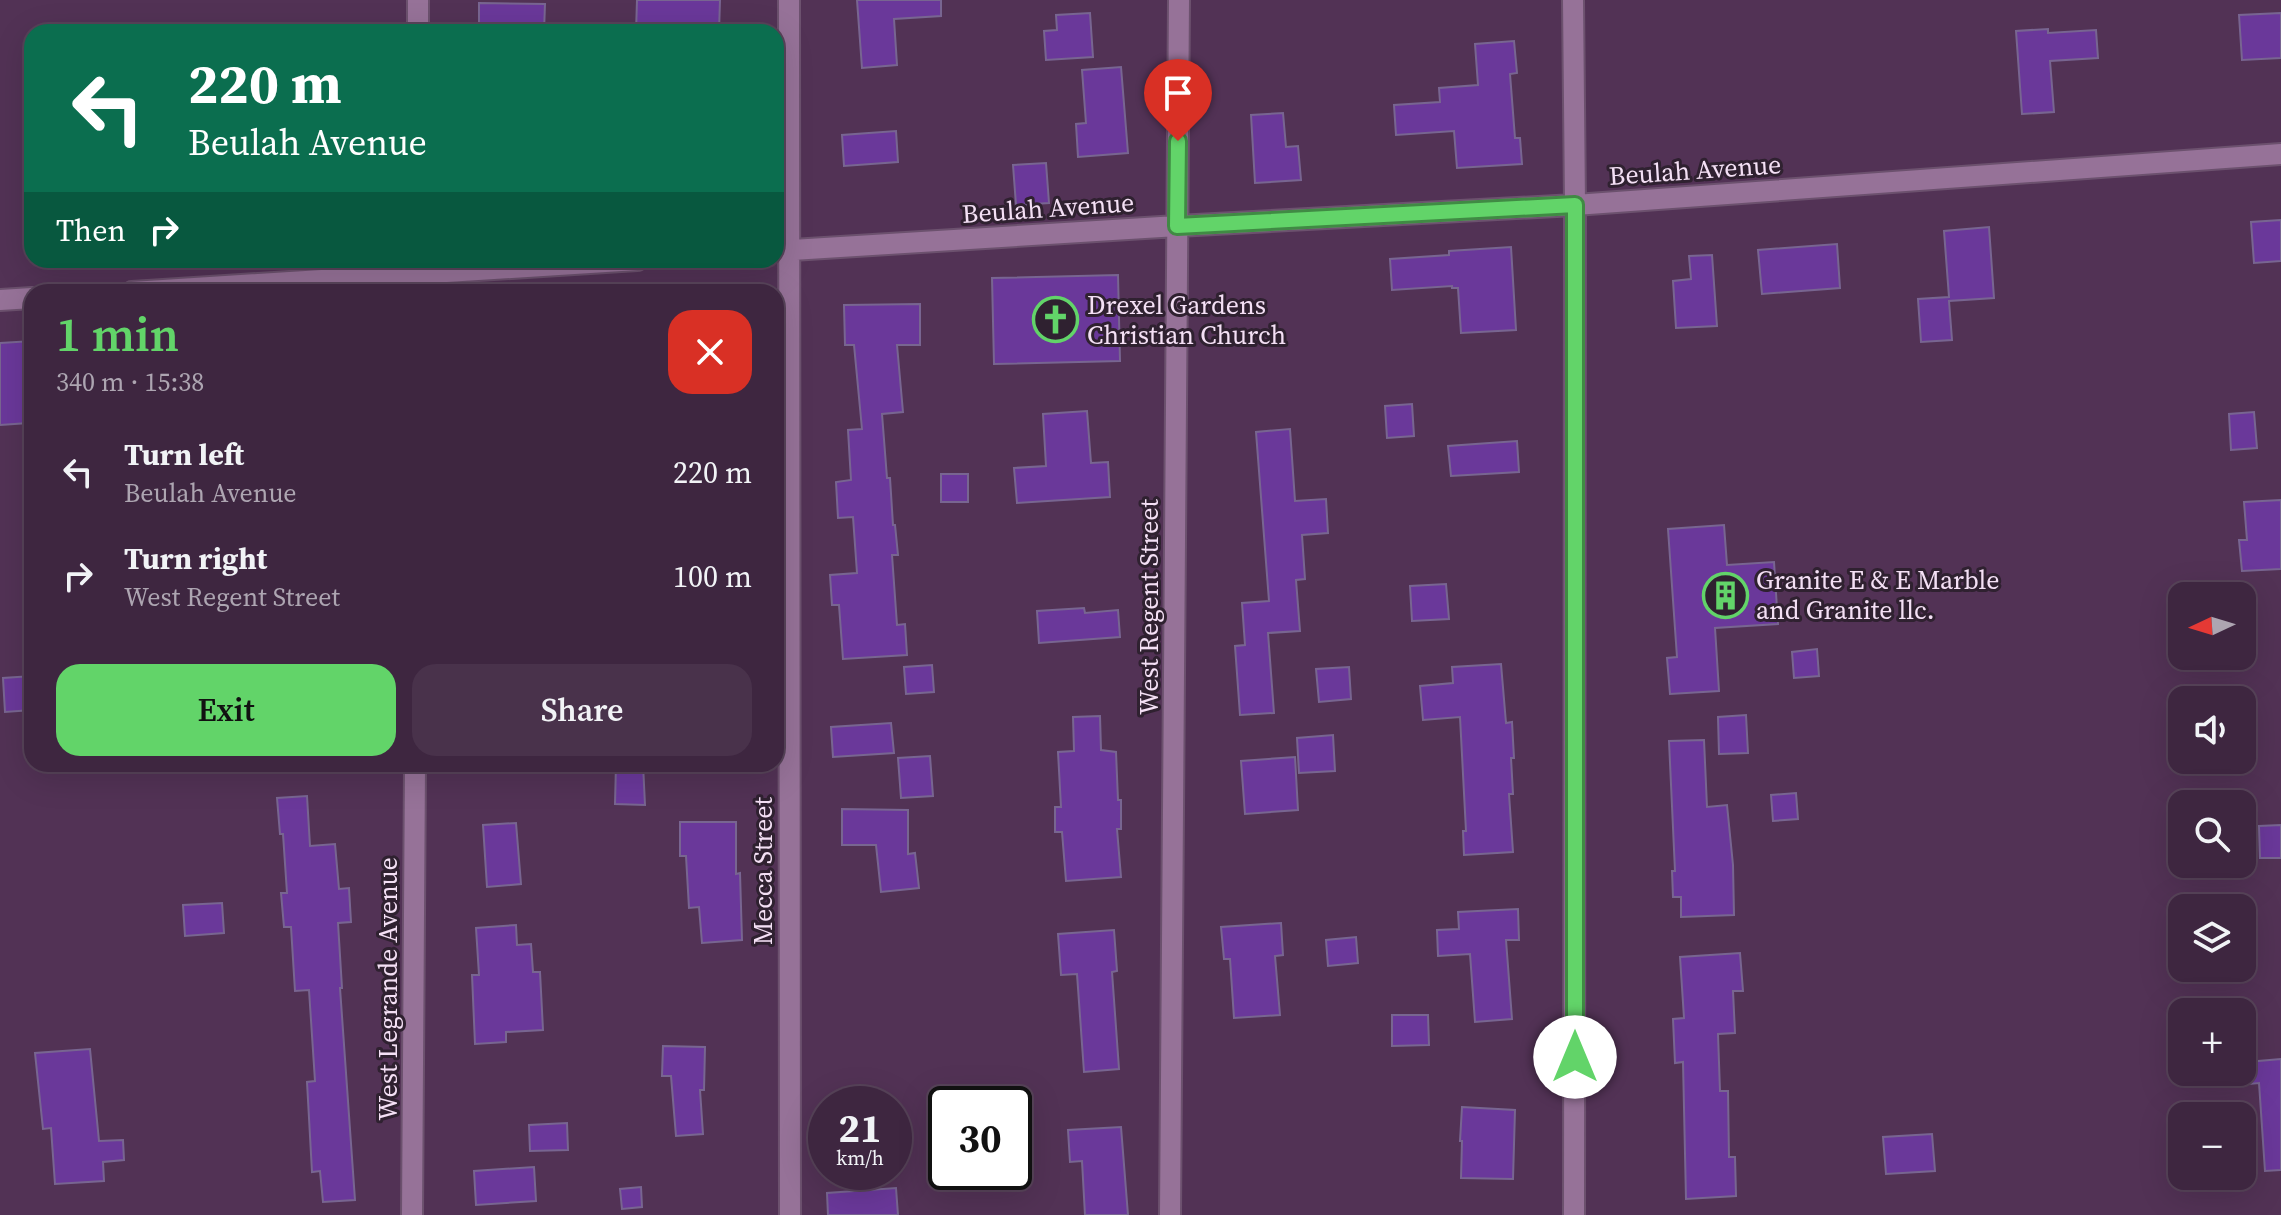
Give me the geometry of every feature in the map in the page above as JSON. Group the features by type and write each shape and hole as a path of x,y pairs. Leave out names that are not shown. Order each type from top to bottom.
{"street":[{"path":"418,0 418,24"},
{"name":"Mecca Street","path":"784,209 789,0"},
{"name":"West Regent Street","path":"1170,1215 1179,0"},
{"path":"1573,0 1574,1215"},
{"name":"Beulah Avenue","path":"784,251 1575,205 2281,154"},
{"path":"266,284 520,268"},
{"path":"0,300 24,298"},
{"name":"Mecca Street","path":"784,389 790,1215"},
{"name":"West Legrande Avenue","path":"412,1215 415,772"}],"building":[{"path":"637,0 720,0 719,24 636,24"},
{"path":"857,0 941,0 941,16 894,19 897,65 862,68"},
{"path":"479,3 545,4 544,24 479,24"},
{"path":"1090,13 1093,57 1046,60 1044,31 1057,30 1056,15"},
{"path":"2281,13 2281,58 2242,60 2239,15"},
{"path":"2048,29 2048,33 2096,30 2098,58 2050,61 2054,112 2022,114 2016,31"},
{"path":"1514,41 1517,73 1510,74 1515,138 1520,138 1522,164 1457,168 1454,131 1396,135 1394,105 1440,102 1439,88 1478,85 1475,44"},
{"path":"1121,67 1128,153 1078,157 1076,124 1086,123 1082,70"},
{"path":"1283,113 1286,147 1298,146 1301,180 1255,183 1251,115"},
{"path":"896,131 898,162 844,166 842,135"},
{"path":"1046,163 1049,203 1016,205 1013,165"},
{"path":"2281,220 2281,261 2254,263 2251,222"},
{"path":"1989,227 1994,298 1949,301 1952,340 1921,342 1918,299 1949,297 1944,231"},
{"path":"1837,244 1840,288 1762,294 1758,250"},
{"path":"1511,247 1516,330 1461,333 1458,288 1452,286 1392,290 1390,259"},
{"path":"1712,255 1717,326 1676,328 1673,281 1691,279 1689,256"},
{"name":"Drexel Gardens Christian Church","path":"1118,275 1120,361 994,364 992,278"},
{"path":"920,304 920,345 897,345 903,412 882,414 898,555 892,555 897,625 905,624 907,655 843,659 839,605 832,605 830,575 857,573 853,517 838,518 836,482 851,480 848,430 862,429 854,345 845,345 844,305"},
{"path":"24,342 24,423 0,425 0,343"},
{"path":"1412,404 1414,436 1387,438 1385,406"},
{"path":"1087,411 1091,463 1108,462 1110,497 1017,503 1014,468 1046,466 1043,414"},
{"path":"2254,412 2257,448 2231,450 2229,414"},
{"path":"1290,429 1295,501 1326,499 1328,533 1302,535 1305,579 1296,580 1300,631 1268,633 1274,713 1240,715 1235,646 1245,645 1242,603 1269,601 1256,432"},
{"path":"1517,441 1519,472 1451,476 1448,446"},
{"path":"941,474 968,474 968,502 941,502"},
{"path":"2281,500 2281,569 2242,571 2239,540 2247,540 2244,502"},
{"name":"Granite E & E Marble and Granite llc.","path":"1724,525 1727,565 1774,562 1778,624 1715,628 1719,691 1670,694 1667,658 1677,657 1668,529"},
{"path":"1446,584 1449,619 1412,621 1410,586"},
{"path":"1084,608 1085,613 1118,610 1120,637 1039,643 1037,611"},
{"path":"1817,649 1819,676 1794,678 1792,652"},
{"path":"1501,664 1506,723 1512,722 1513,794 1509,794 1513,852 1464,855 1463,831 1466,831 1460,717 1423,720 1420,686 1453,683 1452,667"},
{"path":"932,665 934,692 906,694 904,667"},
{"path":"1349,667 1351,699 1319,702 1316,669"},
{"path":"24,677 24,711 5,712 3,678"},
{"path":"1746,715 1748,753 1719,754 1718,717"},
{"path":"1100,716 1101,750 1116,752 1118,800 1121,800 1121,829 1117,829 1121,877 1066,881 1062,832 1055,832 1055,807 1061,807 1058,752 1074,751 1073,717"},
{"path":"891,723 894,753 833,757 831,727"},
{"path":"1333,735 1335,771 1299,773 1297,738"},
{"path":"1704,740 1707,807 1727,805 1734,915 1681,917 1681,897 1673,897 1672,871 1675,871 1669,741"},
{"path":"930,756 933,796 901,798 898,758"},
{"path":"1295,757 1298,810 1245,814 1241,761"},
{"path":"616,772 643,772 645,805 615,804"},
{"path":"1796,793 1798,819 1773,821 1771,795"},
{"path":"307,796 310,846 335,844 339,889 349,888 351,922 338,923 355,1200 323,1202 320,1171 312,1172 307,1082 315,1081 309,990 295,991 291,927 284,927 281,893 287,893 277,798"},
{"path":"842,809 908,810 908,854 915,853 919,888 881,892 876,845 842,845"},
{"path":"680,822 736,822 736,874 740,873 742,940 702,943 699,907 689,908 686,856 680,856"},
{"path":"516,823 521,884 487,887 483,825"},
{"path":"2281,825 2281,858 2260,858 2259,826"},
{"path":"222,903 224,933 185,936 183,905"},
{"path":"1518,909 1519,940 1506,940 1512,1019 1475,1022 1470,954 1438,956 1437,930 1459,929 1458,912"},
{"path":"1281,923 1283,955 1275,956 1280,1015 1234,1018 1230,959 1224,959 1221,927"},
{"path":"516,925 517,945 531,944 533,972 540,972 543,1030 506,1032 506,1042 475,1044 472,975 479,975 476,928"},
{"path":"1114,930 1117,971 1112,972 1119,1069 1084,1072 1077,974 1061,975 1058,934"},
{"path":"1356,937 1358,963 1328,966 1326,940"},
{"path":"1740,953 1743,991 1733,991 1735,1033 1718,1034 1720,1091 1728,1091 1729,1157 1735,1157 1736,1196 1686,1199 1683,1062 1675,1063 1673,1019 1684,1018 1680,957"},
{"path":"1392,1015 1428,1015 1429,1045 1392,1046"},
{"path":"663,1046 705,1047 704,1090 700,1090 703,1134 676,1136 671,1076 662,1076"},
{"path":"90,1049 99,1141 123,1140 124,1160 103,1162 104,1181 55,1184 51,1128 43,1129 35,1053"},
{"path":"2281,1059 2281,1170 2265,1171 2256,1061"},
{"path":"1462,1107 1515,1110 1513,1179 1461,1178"},
{"path":"567,1123 568,1150 530,1151 529,1125"},
{"path":"1121,1127 1128,1215 1085,1215 1082,1161 1070,1162 1068,1130"},
{"path":"1932,1134 1935,1171 1886,1174 1883,1137"},
{"path":"534,1167 536,1201 476,1205 474,1171"},
{"path":"641,1187 642,1207 622,1209 620,1189"},
{"path":"896,1190 898,1215 828,1215 827,1193"}],"place":[{"name":"Drexel Gardens Christian Church","path":"1056,320"},
{"name":"Granite E & E Marble and Granite llc.","path":"1725,595"}],"route":[{"path":"1178,141 1177,226 1575,205 1575,1057"}]}
